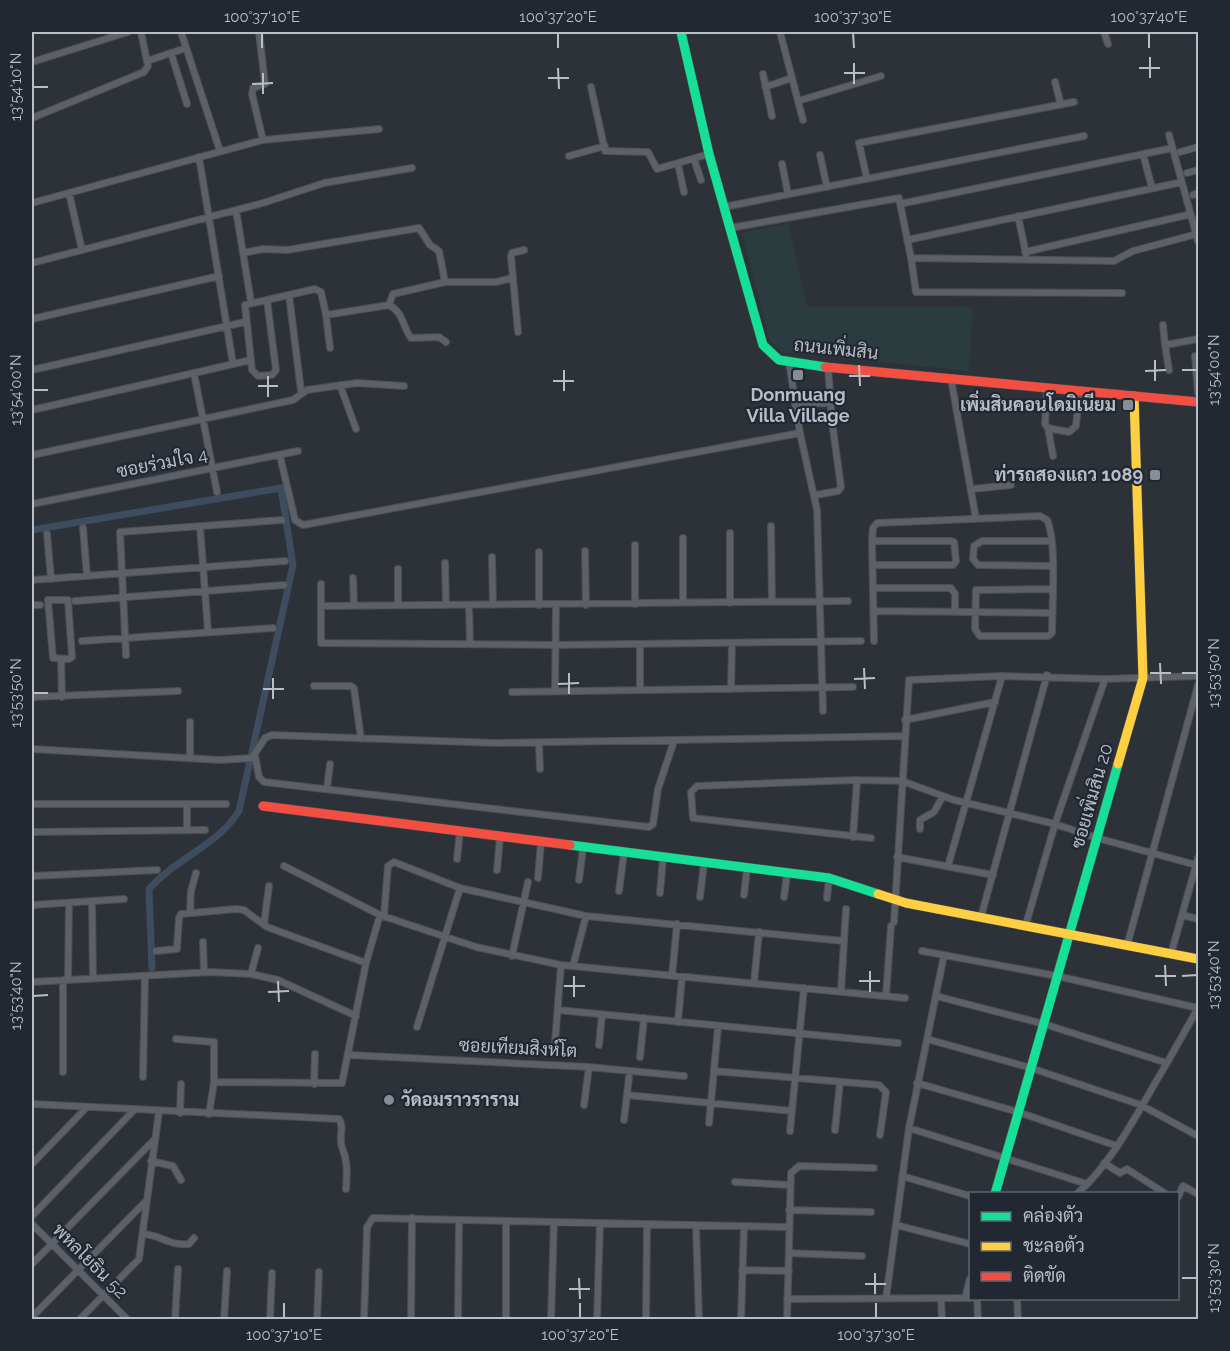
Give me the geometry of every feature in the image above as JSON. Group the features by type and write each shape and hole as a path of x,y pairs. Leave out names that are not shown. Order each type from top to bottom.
{"street":[{"path":"32,62 128,32"},
{"path":"32,118 141,74 147,69 147,61 141,32"},
{"path":"181,32 220,152"},
{"path":"259,32 265,84 253,88 252,94 263,140"},
{"name":"ถนนเพิ่มสิน","path":"681,32 709,154 763,345 779,360 1047,389 1198,402"},
{"path":"780,32 802,120"},
{"path":"1104,32 1108,44"},
{"path":"147,61 186,48"},
{"path":"171,53 187,104"},
{"path":"763,74 772,116"},
{"path":"798,101 881,76"},
{"path":"765,87 792,78"},
{"path":"1056,82 1060,105"},
{"path":"591,87 607,152 648,152 657,169 709,154"},
{"path":"867,178 859,143 1074,102"},
{"path":"32,203 263,140 379,129"},
{"path":"1168,135 1198,241"},
{"path":"724,207 1084,136"},
{"path":"569,156 605,146"},
{"path":"1180,152 1198,147"},
{"path":"900,204 1168,149"},
{"path":"820,154 827,187"},
{"path":"1143,154 1152,188"},
{"path":"199,157 233,364"},
{"path":"694,159 701,180"},
{"path":"678,164 684,192"},
{"path":"782,164 788,194"},
{"path":"32,262 236,210 324,183 412,168"},
{"path":"1187,173 1198,170"},
{"path":"907,240 1178,183"},
{"path":"69,193 82,250"},
{"path":"730,228 899,198 916,292 1122,293"},
{"path":"236,210 251,302"},
{"path":"1025,252 1187,215"},
{"path":"1018,216 1027,260"},
{"path":"243,253 263,249 287,250 419,228 430,246 439,251 445,282"},
{"path":"911,258 1114,261 1133,251 1193,235"},
{"path":"518,332 511,256 512,253 524,250"},
{"path":"32,319 219,276"},
{"path":"389,304 393,294 445,282 496,282 513,278"},
{"path":"267,300 275,372 255,376 244,307 251,302 319,289 326,315 330,348"},
{"path":"289,296 301,391"},
{"path":"326,315 389,304 403,317 411,338 439,337 446,342"},
{"path":"32,370 245,322"},
{"path":"1163,325 1169,370"},
{"path":"1166,345 1198,339"},
{"path":"1195,356 1198,393"},
{"path":"32,410 251,360"},
{"path":"789,362 800,434 816,495 822,602 823,711"},
{"path":"816,495 838,491 841,488 830,403 828,367"},
{"path":"194,373 217,492"},
{"path":"951,379 976,519"},
{"path":"32,455 293,400 301,391 357,383 404,386"},
{"path":"340,386 356,429"},
{"path":"1047,389 1045,419 1053,456"},
{"path":"1048,428 1069,432 1075,430 1079,392"},
{"name":"ซอยเพิ่มสิน 20","path":"996,1192 1143,678 1134,396"},
{"path":"795,404 830,403"},
{"path":"280,456 295,520 303,525 800,434"},
{"name":"ซอยร่วมใจ 4","path":"32,504 298,451"},
{"path":"972,489 1011,484"},
{"path":"874,641 872,541 873,528 877,523 1044,517 1049,523 1051,541 1052,566 1052,589 1052,613 1050,635 981,636 975,629 975,592 978,589 1052,589"},
{"path":"967,527 968,519"},
{"path":"126,655 125,597 119,534 123,531 282,520"},
{"path":"200,526 208,632"},
{"path":"771,526 772,603"},
{"path":"83,528 87,576"},
{"path":"730,533 730,603"},
{"path":"47,534 51,579"},
{"path":"683,538 683,603"},
{"path":"872,541 950,540 954,542 956,549 956,561 953,565 873,565"},
{"path":"1051,541 982,541 974,546 973,559 978,565 1052,566"},
{"path":"635,545 635,604"},
{"path":"585,551 586,605"},
{"path":"539,552 539,605"},
{"path":"492,557 493,605"},
{"path":"32,580 285,561"},
{"path":"445,563 446,605"},
{"path":"398,569 398,605"},
{"path":"353,578 354,605"},
{"path":"321,584 321,643 556,645 861,641"},
{"path":"75,601 284,585"},
{"path":"873,588 951,588 956,594 955,612"},
{"path":"48,600 68,600 72,657 61,659 53,658 48,600"},
{"path":"321,606 848,601"},
{"path":"32,605 40,605"},
{"path":"469,605 470,644"},
{"path":"555,691 556,605"},
{"path":"873,611 1052,613"},
{"path":"82,641 273,628"},
{"path":"731,689 732,643"},
{"path":"640,644 640,690"},
{"path":"61,659 62,697"},
{"path":"886,996 895,900 908,684 913,678 1047,675 1105,679 1198,676"},
{"path":"981,917 1047,675"},
{"path":"948,866 1002,676"},
{"path":"1026,924 1055,824 1105,679"},
{"path":"1127,946 1198,685"},
{"path":"314,686 351,686 354,688 361,739"},
{"path":"512,692 853,687"},
{"path":"32,698 178,691"},
{"path":"905,720 995,702"},
{"path":"190,722 190,758"},
{"path":"251,757 268,735 539,743 905,736"},
{"path":"251,757 259,777 264,782 649,827 653,824 658,789 674,741"},
{"path":"539,743 540,769"},
{"path":"32,748 190,758 251,757"},
{"path":"327,789 330,764"},
{"path":"853,837 857,780"},
{"path":"871,838 693,818 691,792 698,786 857,780 902,781 942,796 1055,824 1097,838 1198,861 1196,879 1182,915 1171,954"},
{"path":"920,829 920,820 934,812 942,796"},
{"path":"32,804 226,804"},
{"path":"187,804 187,830"},
{"path":"263,806 829,878 895,900 1026,924 1069,936 1198,959"},
{"path":"32,832 205,830"},
{"path":"457,859 460,831"},
{"path":"497,870 500,837"},
{"path":"538,878 541,842"},
{"path":"579,880 583,848"},
{"path":"619,891 624,853"},
{"path":"897,857 993,876"},
{"path":"660,893 663,858"},
{"path":"214,1082 342,1083 366,963 382,915 388,866 391,862 460,888 586,916 844,941"},
{"path":"700,897 704,863"},
{"path":"284,866 382,915 512,956 561,965 905,998"},
{"path":"744,895 747,868"},
{"path":"32,876 157,870"},
{"path":"190,913 191,891 196,873"},
{"path":"784,897 787,874"},
{"path":"827,898 829,878"},
{"path":"512,956 528,882"},
{"path":"264,924 269,886"},
{"path":"417,1027 443,936 460,888"},
{"path":"32,905 124,899"},
{"path":"92,902 93,978"},
{"path":"63,1072 69,903"},
{"path":"841,991 846,909"},
{"path":"156,951 177,949 179,916 190,913 244,910 264,924 366,963"},
{"path":"1182,915 1198,919"},
{"path":"573,966 586,916"},
{"path":"672,976 677,924"},
{"path":"754,983 759,932"},
{"path":"203,942 204,972"},
{"path":"251,974 258,948"},
{"path":"922,951 1057,976 1198,1008 1117,1146 1079,1192"},
{"path":"886,1298 909,1128 944,955"},
{"path":"555,1043 561,965"},
{"path":"32,982 204,972 251,974 278,980 356,1016"},
{"path":"143,1077 146,975"},
{"path":"678,1022 682,977"},
{"path":"790,1131 804,988"},
{"path":"936,996 1044,1024 1167,1063"},
{"path":"558,1010 898,1043"},
{"path":"599,1045 602,1015"},
{"path":"640,1057 644,1018"},
{"path":"709,1123 718,1027"},
{"path":"176,1039 214,1042 214,1082 209,1114"},
{"path":"927,1039 1031,1068 1141,1105 1198,1136"},
{"path":"314,1084 315,1054"},
{"name":"ซอยเทียมสิงห์โต","path":"349,1055 589,1067 684,1076"},
{"path":"584,1105 589,1067"},
{"path":"714,1071 884,1088 886,1092 880,1135"},
{"path":"624,1120 628,1077"},
{"path":"835,1130 840,1082"},
{"path":"917,1083 1018,1112 1117,1146"},
{"path":"180,1113 181,1084"},
{"path":"627,1095 792,1111"},
{"path":"33,1106 339,1119 342,1124 341,1146 346,1154 346,1189"},
{"path":"32,1164 86,1108"},
{"path":"32,1216 134,1110"},
{"path":"79,1320 139,1259 159,1112"},
{"path":"909,1128 1087,1184"},
{"path":"32,1264 154,1140"},
{"path":"151,1161 173,1166 181,1180"},
{"path":"1104,1163 1120,1173 1127,1169 1163,1192"},
{"path":"787,1320 791,1173 799,1166 874,1168"},
{"path":"902,1176 969,1196"},
{"path":"735,1182 789,1185"},
{"path":"1179,1195 1184,1186 1198,1194"},
{"path":"32,1317 146,1202"},
{"path":"789,1210 871,1212"},
{"path":"364,1320 369,1221 381,1217 784,1227"},
{"path":"411,1320 412,1218"},
{"path":"458,1320 459,1220"},
{"path":"506,1221 506,1320"},
{"path":"551,1320 554,1222"},
{"path":"597,1320 600,1223"},
{"name":"พหลโยธิน 52","path":"32,1224 128,1320"},
{"path":"646,1320 647,1224"},
{"path":"696,1225 699,1320"},
{"path":"896,1225 969,1244"},
{"path":"741,1320 744,1226"},
{"path":"143,1234 158,1236 175,1245 189,1244 194,1238"},
{"path":"789,1253 862,1256"},
{"path":"175,1320 178,1269"},
{"path":"224,1320 226,1270"},
{"path":"742,1270 789,1271"},
{"path":"317,1320 319,1272"},
{"path":"270,1320 272,1273"},
{"path":"787,1299 968,1298"},
{"path":"941,1299 942,1320"},
{"path":"978,1300 978,1320"},
{"path":"1017,1300 1017,1320"}],"shaded area":[{"path":"788,223 807,307 973,307 969,371 781,352 770,342 742,233"}],"waterway":[{"path":"32,530 281,488 293,565 239,811 219,834 171,869 149,889 152,968"}],"traffic: fast":[{"path":"681,32 709,154 763,345 779,360 825,367"},
{"path":"996,1192 1118,764"},
{"path":"570,845 829,878 878,894"}],"traffic: slow":[{"path":"1118,764 1143,678 1134,396"},
{"path":"878,894 906,903 1198,959"}],"traffic: jam":[{"path":"825,367 1198,402"},
{"path":"263,806 570,845"}],"place":[{"name":"Donmuang Villa Village","path":"798,375"},
{"name":"เพิ่มสินคอนโดมิเนียม","path":"1128,405"},
{"name":"ท่ารถสองแถว 1089","path":"1155,475"},
{"name":"วัดอมราวราราม","path":"389,1100"}]}
